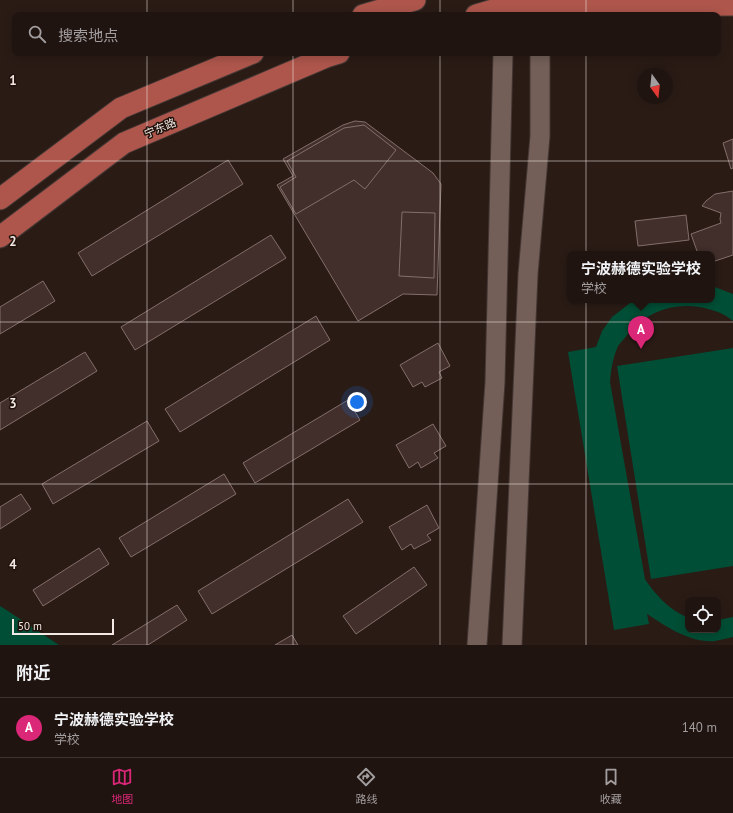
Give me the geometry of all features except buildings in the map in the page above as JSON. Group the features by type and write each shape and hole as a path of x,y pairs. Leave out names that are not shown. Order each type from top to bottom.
{"main road":[{"path":"373,12 415,0"},
{"path":"486,12 503,7 733,5"},
{"path":"0,199 121,108 246,56"},
{"name":"宁东路","path":"0,237 124,143 330,56"},
{"path":"477,645 495,382 503,56"},
{"path":"512,645 528,274 540,136 540,56"}],"green space":[{"path":"715,287 733,294 733,321 713,310 689,306 669,308 643,320 635,326 618,346 612,364 610,382 645,579 653,590 669,606 685,616 685,633 721,633 721,619 733,617 733,637 715,641 706,641 688,637 647,614 649,624 614,630 568,352 596,347 602,331 612,317 630,303 715,303"},
{"path":"733,348 733,566 651,579 617,366"},
{"path":"0,606 8,611 59,645 0,645"}],"place":[{"name":"宁波赫德实验学校","path":"641,349"}]}
